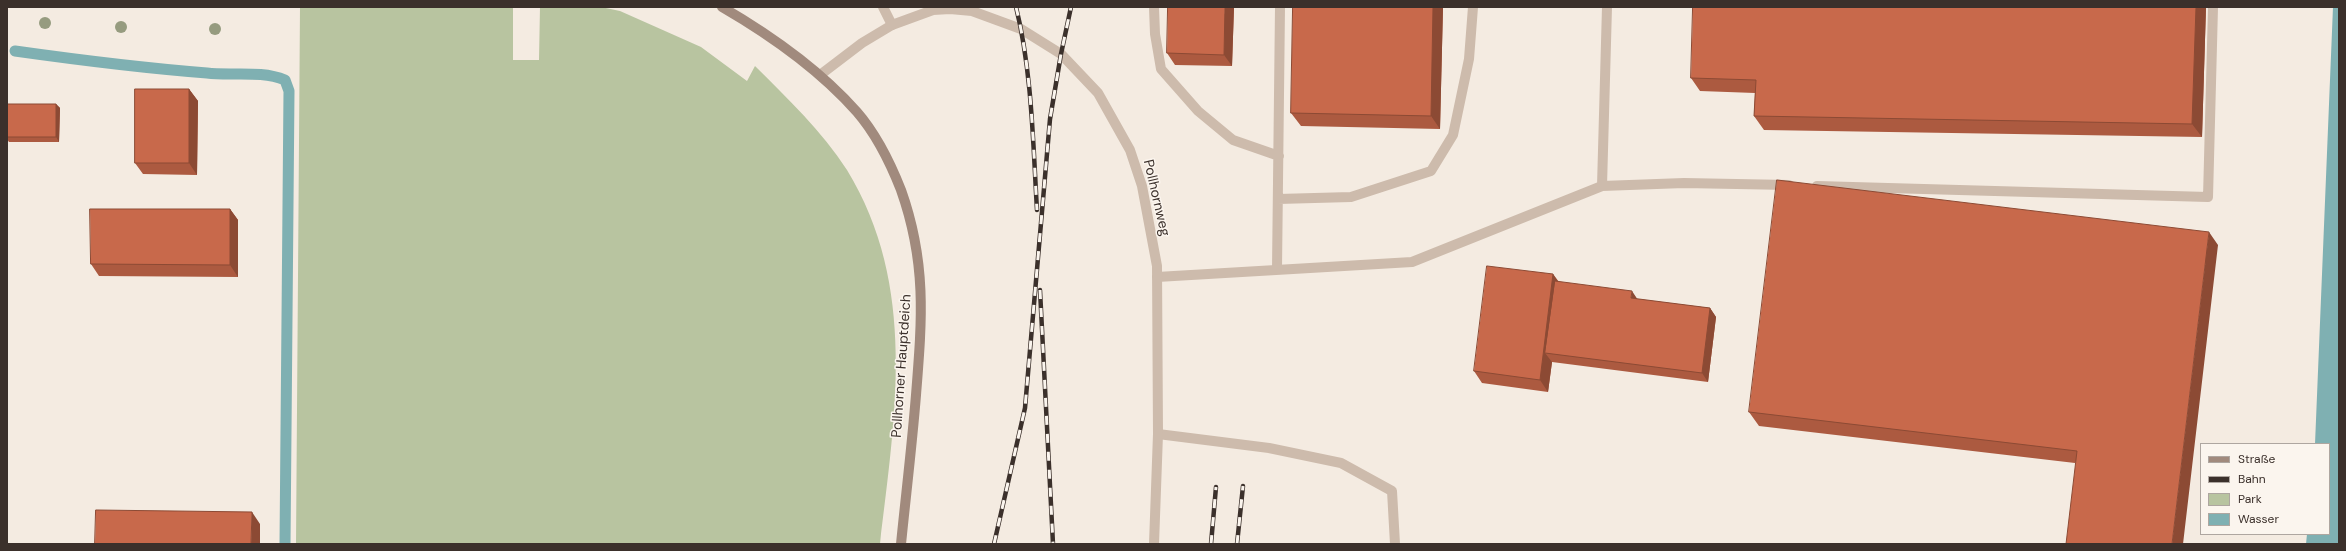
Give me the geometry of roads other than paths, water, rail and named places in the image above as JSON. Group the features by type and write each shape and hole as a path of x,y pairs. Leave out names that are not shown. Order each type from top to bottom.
{"main road":[{"path":"722,7 771,37 820,74"},
{"name":"Pollhorner Hauptdeich","path":"820,74 857,112 891,164 907,207 916,242 922,290 922,330 901,544"}],"street":[{"path":"883,7 892,25"},
{"path":"1154,7 1155,34 1161,69 1198,111 1233,140 1278,156"},
{"path":"1277,270 1280,7"},
{"path":"1278,199 1351,197 1431,171 1453,135 1469,60 1473,7"},
{"path":"1602,186 1607,7"},
{"path":"1157,276 1412,262 1602,186 1684,183 2208,197 2213,7"},
{"name":"Pollhornweg","path":"820,74 862,43 892,25 933,10 950,9 972,12 1021,29 1061,54 1098,93 1130,150 1142,186 1157,276 1158,434 1154,544"},
{"path":"1158,434 1269,448 1341,463 1392,491 1395,544"}],"water":[{"path":"2333,7 2339,7 2339,544 2306,544 2307,535 2330,535 2330,443 2315,443"}],"waterway":[{"path":"15,51 159,69 217,74 266,75 285,80 289,91 285,544"}],"railway":[{"path":"1016,7 1029,82 1037,210"},
{"path":"994,544 1025,408 1050,119 1071,7"},
{"path":"1040,290 1053,544"},
{"path":"1237,544 1243,486"},
{"path":"1211,544 1216,487"}]}
